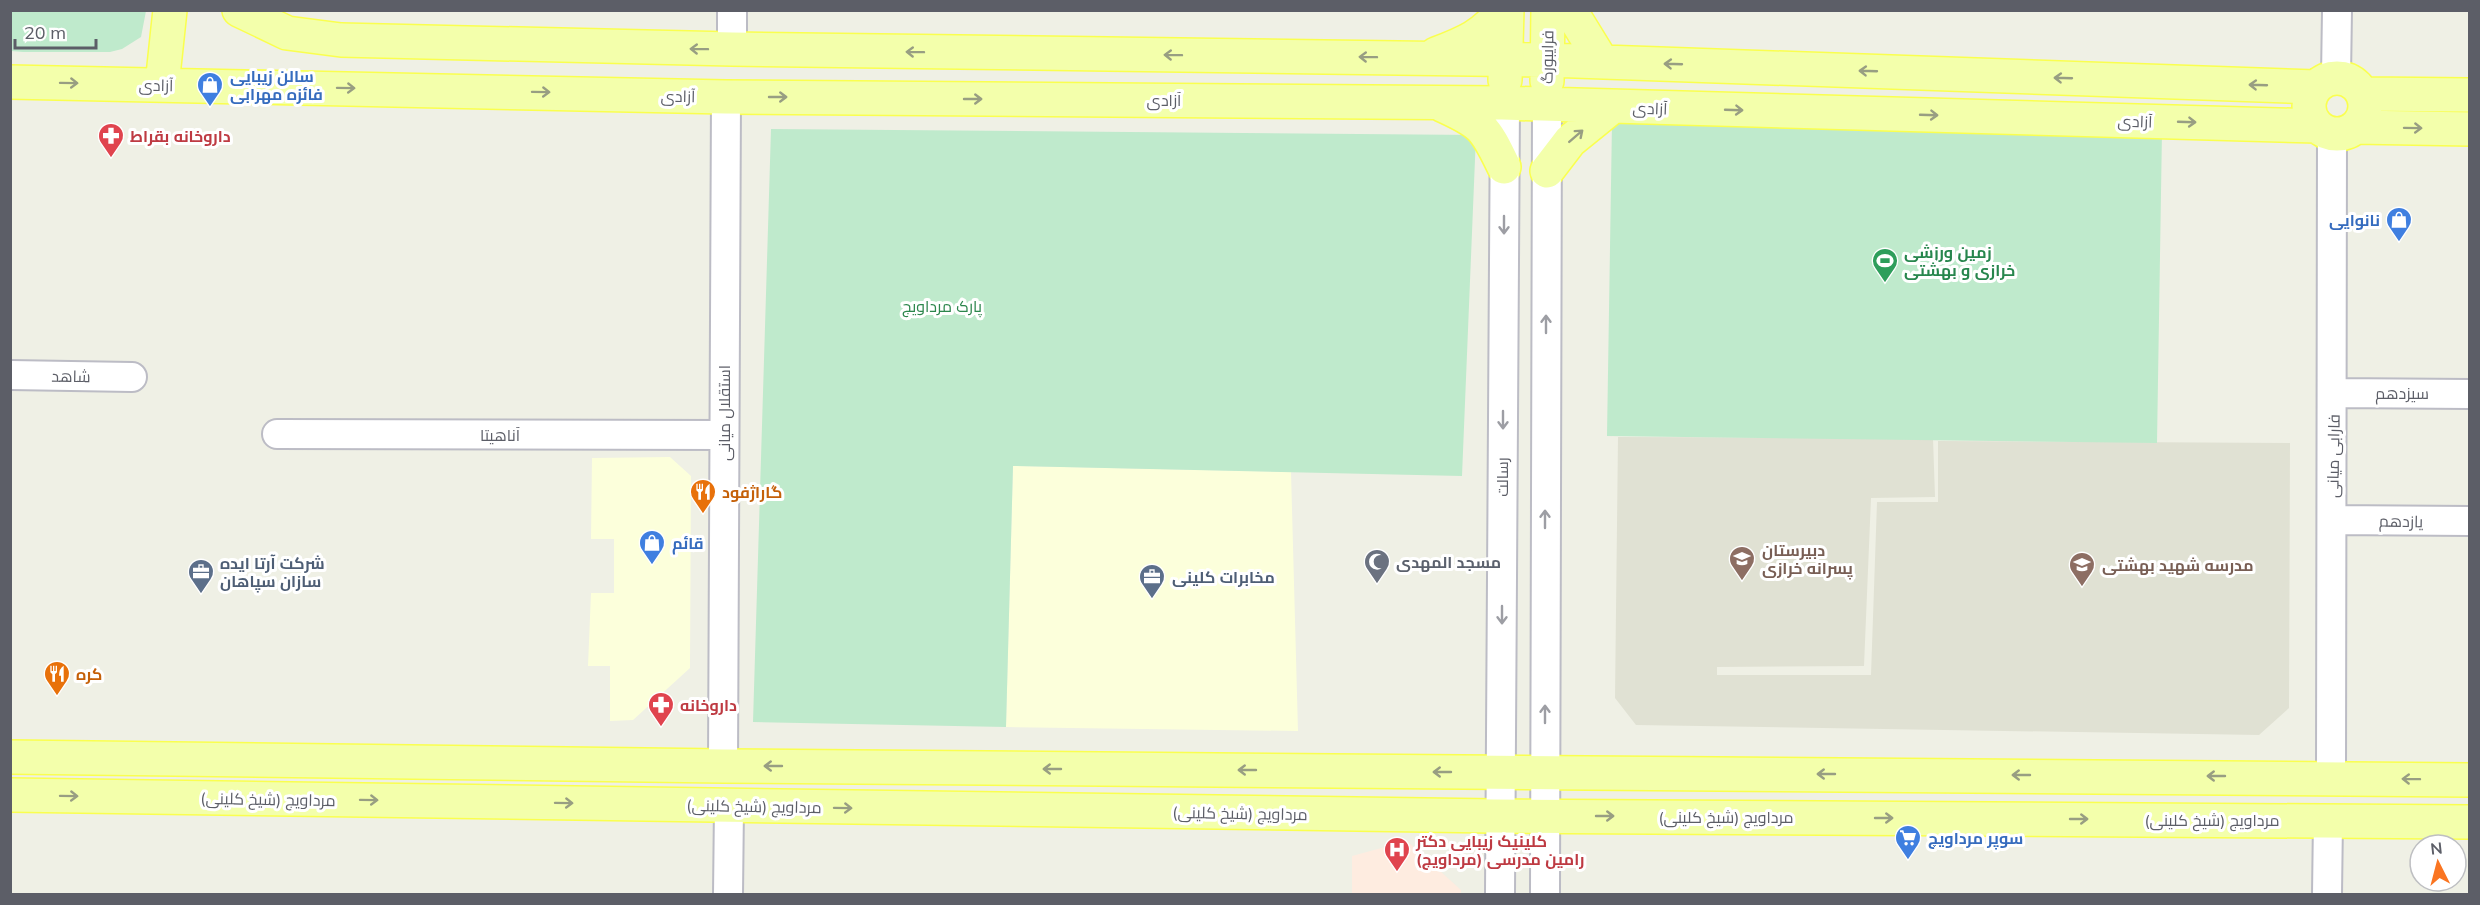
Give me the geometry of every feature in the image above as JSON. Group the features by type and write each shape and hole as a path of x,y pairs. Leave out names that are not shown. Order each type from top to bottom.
{"main road":[{"path":"162,85 170,10"},
{"path":"239,10 287,33 341,40 732,49 1506,59 2352,82 2364,94 2366,109 2335,129 2309,111 2309,102 2326,82"},
{"path":"1426,58 1469,42 1494,22 1502,10"},
{"path":"1506,59 1507,10"},
{"name":"فرایبورگ","path":"1547,104 1548,10"},
{"path":"1569,10 1602,62"},
{"name":"رسالت","path":"1505,103 1506,59"},
{"name":"آزادی","path":"10,82 726,97 1505,103 2335,129 2469,129"},
{"path":"2364,94 2469,95"},
{"path":"1435,102 1474,120 1490,137 1504,167"},
{"path":"1546,171 1570,141 1612,107"},
{"path":"10,757 723,766 2331,777 2469,780"},
{"name":"مرداویج (شیخ کلینی)","path":"10,795 1501,816 2469,822"}],"street":[{"path":"732,10 732,49"},
{"path":"2326,82 2337,10"},
{"name":"استقلال میانی","path":"723,766 726,97"},
{"name":"رسالت","path":"1500,894 1505,103"},
{"path":"1545,894 1547,104"},
{"name":"فارابی میانی","path":"2331,777 2335,129"},
{"name":"شاهد","path":"10,375 132,377"},
{"name":"سیزدهم","path":"2334,393 2469,394"},
{"name":"آناهیتا","path":"277,434 724,435"},
{"name":"یازدهم","path":"2332,520 2469,521"},
{"path":"728,894 729,806"},
{"path":"2327,894 2328,820"}],"shaded area":[{"name":"مدرسه شهید بهشتی","path":"1618,437 1933,438 1935,497 1871,498 1864,666 1717,667 1717,675 1871,675 1877,502 1938,502 1938,441 2290,443 2289,708 2259,735 1636,725 1615,698"},
{"name":"قائم","path":"670,457 691,476 690,668 633,720 610,721 610,666 588,666 591,593 614,593 614,539 591,539 592,458"},
{"name":"مخابرات کلینی","path":"1013,466 1291,472 1298,731 1006,727"},
{"name":"کلینیک زیبایی دکتر رامین مدرسی (مرداویج)","path":"1407,841 1461,890 1461,894 1352,894 1352,856"}],"green space":[{"path":"10,11 146,11 141,37 122,49 110,52 23,52 11,51"},
{"name":"زمین ورزشی خرازی و بهشتی","path":"1612,122 2162,131 2157,443 1607,436"},
{"name":"پارک مرداویج","path":"771,129 1476,135 1462,476 1013,466 1006,727 753,722"}],"place":[{"name":"سالن زیبایی فائزه مهرابی","path":"210,108"},
{"name":"داروخانه بقراط","path":"111,159"},
{"name":"نانوایی","path":"2399,243"},
{"name":"زمین ورزشی خرازی و بهشتی","path":"1885,284"},
{"name":"گاراژفود","path":"703,515"},
{"name":"قائم","path":"652,566"},
{"name":"دبیرستان پسرانه خرازی","path":"1742,582"},
{"name":"مسجد المهدی","path":"1377,585"},
{"name":"مدرسه شهید بهشتی","path":"2082,588"},
{"name":"شرکت آرتا ایده سازان سپاهان","path":"201,595"},
{"name":"مخابرات کلینی","path":"1152,600"},
{"name":"کره","path":"57,697"},
{"name":"داروخانه","path":"661,728"},
{"name":"سوپر مرداویچ","path":"1908,861"},
{"name":"کلینیک زیبایی دکتر رامین مدرسی (مرداویج)","path":"1397,873"}]}
